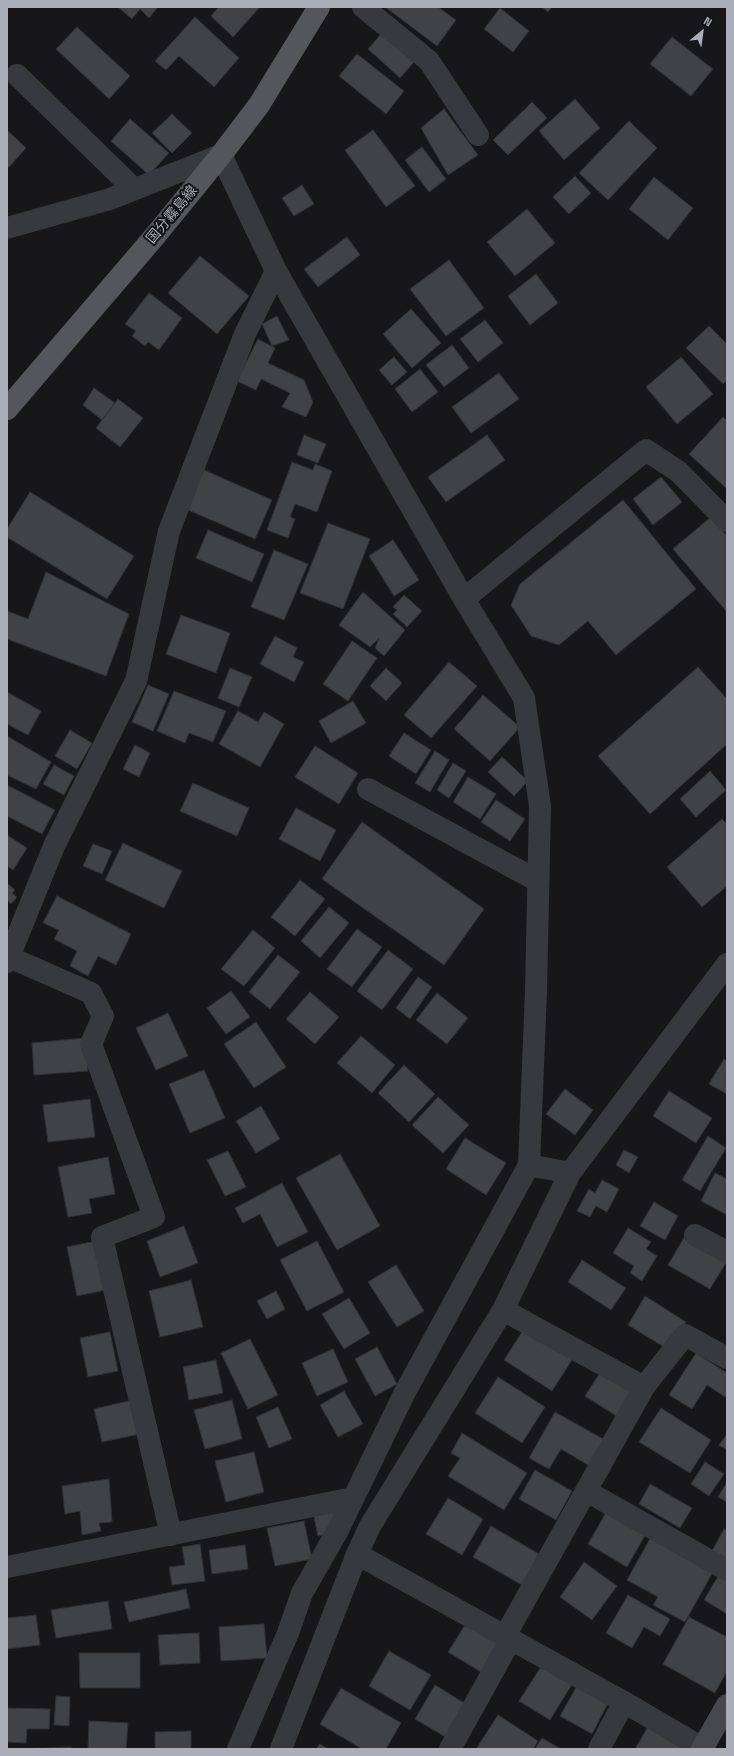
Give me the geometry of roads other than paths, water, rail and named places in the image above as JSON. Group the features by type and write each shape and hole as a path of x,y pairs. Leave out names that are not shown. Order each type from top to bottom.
{"main road":[{"name":"国分霧島線","path":"7,409 155,236 221,155 259,105 318,7"}],"street":[{"path":"363,7 430,61 478,135"},
{"path":"17,75 134,189"},
{"path":"7,228 110,199 221,155 276,271 464,599 524,698 540,806 536,991 529,1165 404,1394 338,1530 302,1593 288,1633 238,1749"},
{"path":"171,1535 102,1237 154,1217 91,1044 103,1016 91,993 8,960 54,846 136,681 169,531 245,334 276,271"},
{"path":"464,599 646,450 679,472 727,520"},
{"path":"368,789 538,881"},
{"path":"281,1749 357,1554 370,1526 503,1310 570,1173 727,964"},
{"path":"529,1165 570,1173"},
{"path":"695,1235 727,1252"},
{"path":"503,1310 644,1386"},
{"path":"450,1749 586,1491 644,1386 685,1335 727,1358"},
{"path":"586,1491 727,1570"},
{"path":"7,1567 353,1498"},
{"path":"357,1554 624,1702 703,1749 727,1705"},
{"path":"599,1749 624,1702"}]}
